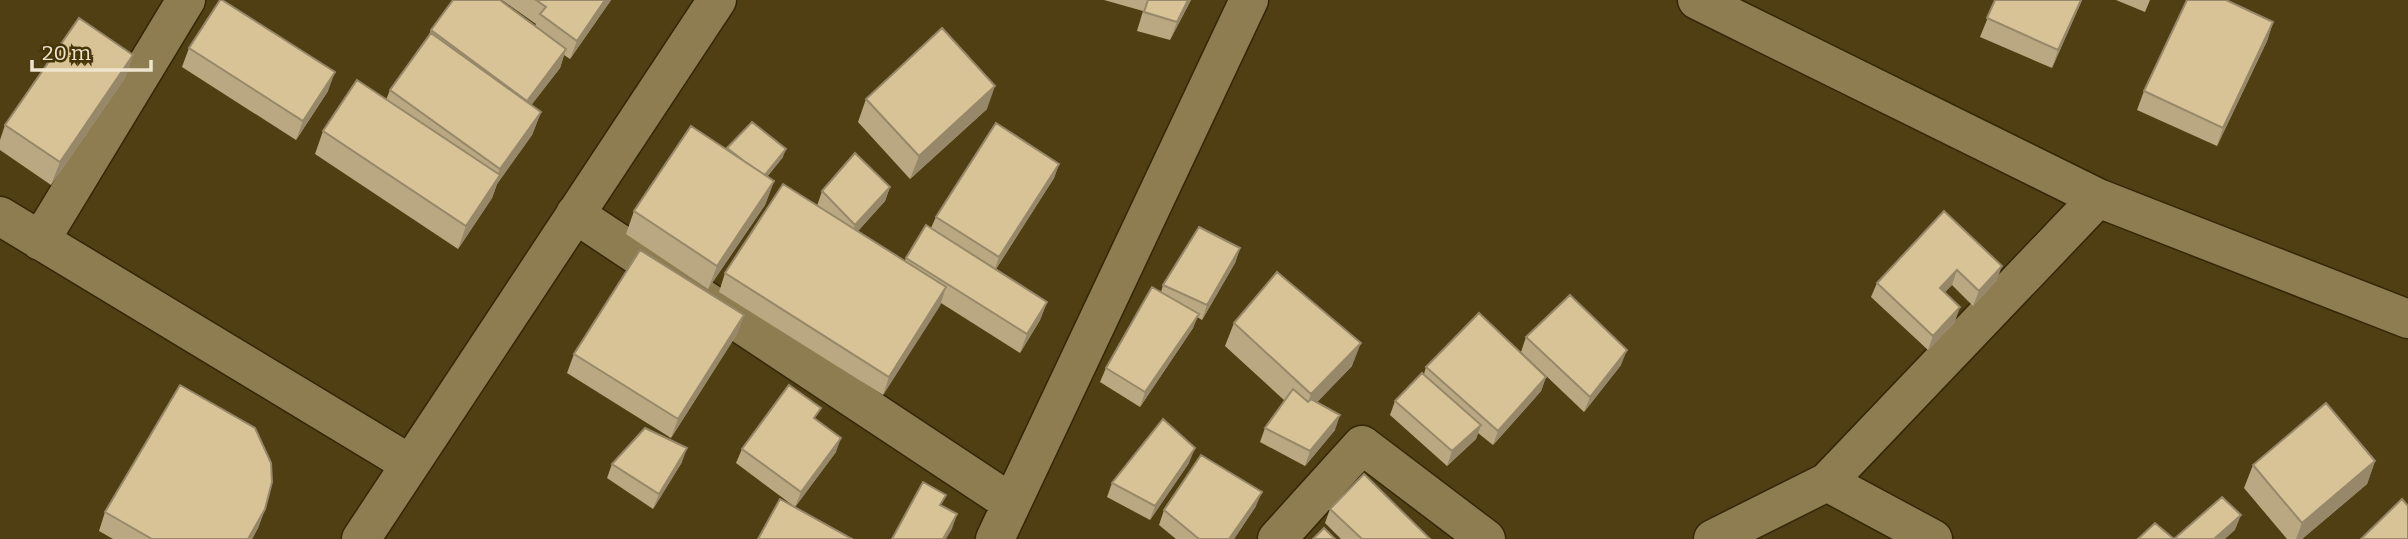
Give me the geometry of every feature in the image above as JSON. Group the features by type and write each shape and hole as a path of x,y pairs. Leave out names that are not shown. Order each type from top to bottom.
{"street":[{"path":"40,241 186,0"},
{"path":"361,539 718,0"},
{"path":"995,539 1249,0"},
{"path":"1697,0 2098,198 2408,319"},
{"path":"1713,539 1827,482 2098,198"},
{"path":"575,214 1011,503"},
{"path":"0,216 410,464"},
{"path":"1278,539 1362,445 1486,539"},
{"path":"1827,482 1933,539"}],"building":[{"path":"220,0 335,72 303,121 189,48"},
{"path":"453,0 500,0 566,49 527,101 431,30"},
{"path":"536,0 605,0 577,41 540,14 546,7"},
{"path":"1148,0 1188,0 1177,22 1144,12"},
{"path":"1995,0 2081,0 2058,50 1987,18"},
{"path":"2187,0 2226,0 2273,22 2223,128 2144,91"},
{"path":"79,18 133,55 60,162 5,125"},
{"path":"942,28 995,86 919,156 866,99"},
{"path":"431,33 541,112 500,169 390,90"},
{"path":"357,80 500,175 466,226 323,131"},
{"path":"752,122 786,149 765,175 727,148"},
{"path":"996,123 1059,164 999,257 936,217"},
{"path":"691,126 774,181 717,266 634,211"},
{"path":"855,153 890,187 855,225 822,191"},
{"path":"783,184 946,287 889,377 725,273"},
{"path":"1944,211 2002,266 1979,291 1957,270 1940,288 1960,307 1933,336 1877,283"},
{"path":"926,225 1047,302 1027,334 906,258"},
{"path":"1199,227 1240,248 1207,305 1163,285"},
{"path":"640,250 744,315 678,419 574,354"},
{"path":"1277,272 1361,343 1311,394 1234,323"},
{"path":"1152,287 1199,314 1145,392 1106,368"},
{"path":"1570,295 1627,350 1590,397 1526,337"},
{"path":"1479,313 1546,377 1498,431 1426,367"},
{"path":"1422,373 1481,425 1452,451 1395,401"},
{"path":"180,385 255,428 271,463 272,482 265,509 248,539 152,539 105,512"},
{"path":"789,385 821,408 814,418 841,438 801,492 742,449"},
{"path":"1293,389 1308,402 1311,399 1340,415 1310,451 1265,428"},
{"path":"2326,403 2375,461 2302,523 2253,465"},
{"path":"1163,419 1195,448 1155,506 1112,483"},
{"path":"645,428 687,448 659,494 612,464"},
{"path":"1201,455 1262,492 1229,539 1199,539 1164,510"},
{"path":"1364,474 1430,539 1362,539 1330,509"},
{"path":"923,482 946,495 940,505 957,514 943,539 892,539"},
{"path":"2222,497 2241,515 2214,539 2174,539"},
{"path":"780,499 852,539 758,539"},
{"path":"2402,499 2408,506 2408,539 2361,539"},
{"path":"2155,523 2174,539 2138,539"},
{"path":"1324,528 1335,539 1313,539"}]}
